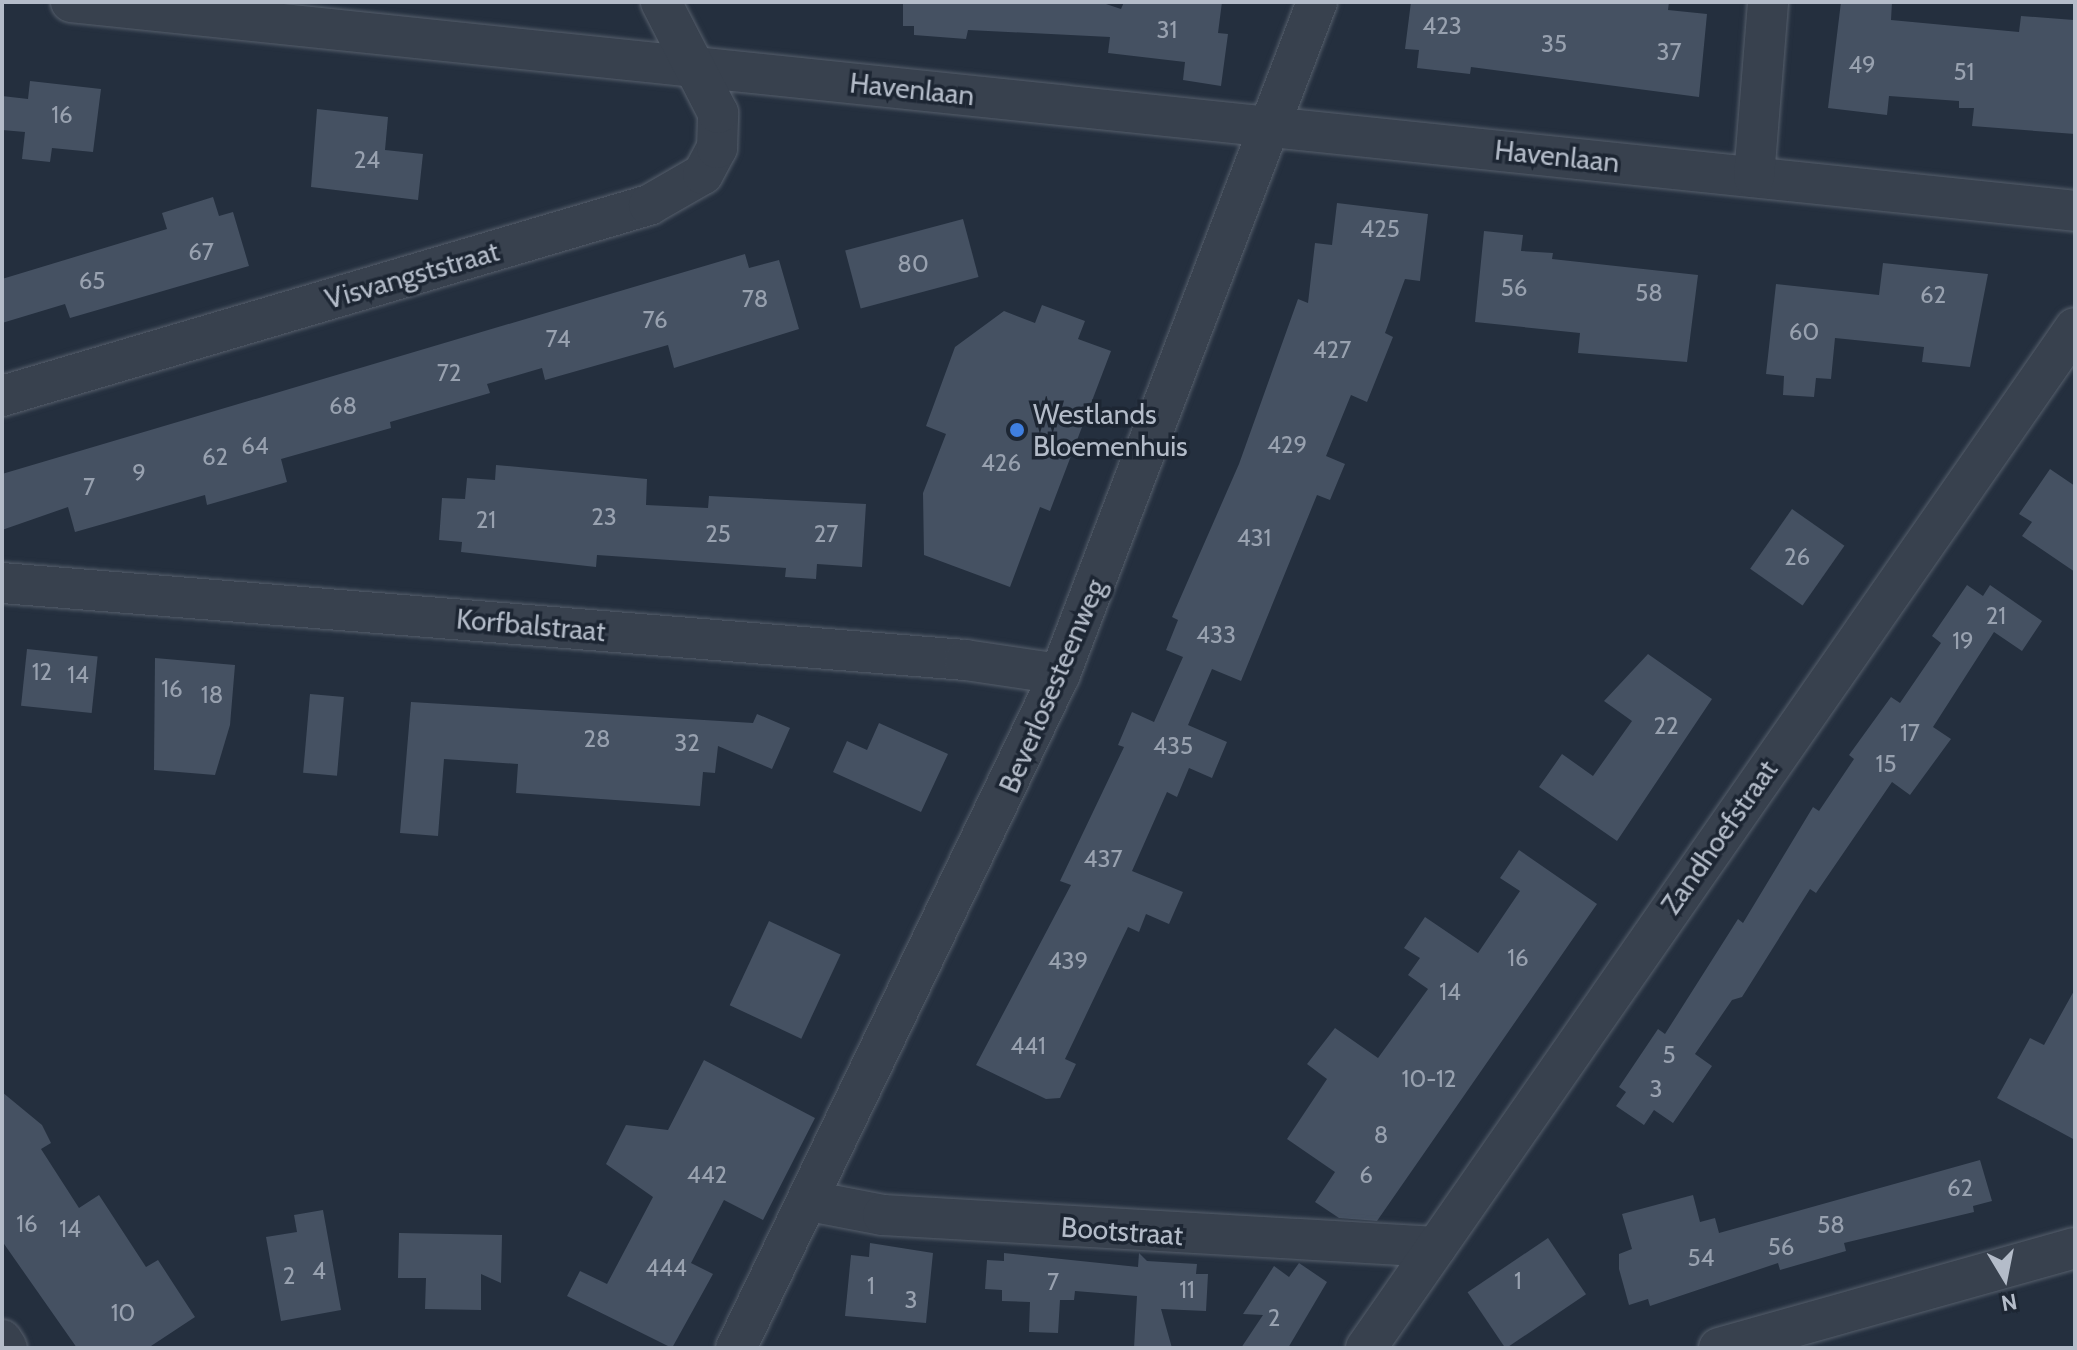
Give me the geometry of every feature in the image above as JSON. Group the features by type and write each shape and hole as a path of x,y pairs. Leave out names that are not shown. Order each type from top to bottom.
{"street":[{"name":"Havenlaan","path":"71,2 1272,124 2075,211"},
{"name":"Visvangststraat","path":"2,396 649,205 703,174 717,148 718,113 661,2"},
{"name":"Beverlosesteenweg","path":"736,1348 810,1201 1060,674 1317,2"},
{"path":"1754,177 1768,2"},
{"name":"Zandhoefstraat","path":"1366,1348 2075,328"},
{"name":"Korfbalstraat","path":"2,583 965,660 1060,674"},
{"name":"Bootstraat","path":"810,1201 899,1216 1436,1247"},
{"path":"1719,1348 2075,1248"},
{"path":"2,1340 7,1348"}],"building":[{"path":"903,2 1100,2 1121,9 1124,2 1222,2 1218,33 1228,34 1221,86 1183,80 1185,62 1108,53 1110,37 968,30 966,39 914,35 914,26 903,26"},
{"path":"1411,2 1669,2 1668,10 1707,14 1699,97 1471,67 1470,74 1417,68 1419,50 1405,49"},
{"path":"1841,2 1892,2 1891,20 2019,32 2021,16 2074,20 2075,134 1972,126 1974,108 1959,108 1959,101 1889,96 1887,115 1828,108"},
{"path":"30,81 101,89 93,152 52,148 50,162 22,159 25,132 2,130 2,96 28,99"},
{"path":"317,109 388,117 385,150 423,154 418,200 311,187"},
{"path":"213,197 219,216 233,212 249,266 70,318 65,304 2,323 2,279 167,229 162,213"},
{"path":"1337,203 1428,214 1420,281 1405,279 1385,333 1393,337 1367,402 1351,395 1326,456 1345,464 1330,500 1317,495 1241,681 1212,669 1188,725 1227,742 1212,778 1189,768 1177,797 1167,792 1132,871 1183,892 1169,924 1146,914 1139,932 1128,927 1065,1059 1076,1064 1060,1098 1046,1099 976,1065 1071,885 1060,881 1124,747 1118,745 1132,712 1154,722 1183,657 1166,650 1178,620 1172,617 1239,464 1298,299 1308,303 1315,243 1332,245"},
{"path":"963,219 979,277 861,309 845,251"},
{"path":"1484,231 1523,235 1521,251 1553,253 1552,259 1698,275 1687,362 1578,353 1580,333 1475,322"},
{"path":"745,254 749,268 779,260 799,329 674,368 668,345 545,380 542,368 487,384 490,393 390,422 391,428 281,459 287,482 207,505 205,495 75,532 68,507 2,530 2,474"},
{"path":"1883,263 1988,274 1970,367 1922,362 1924,347 1835,338 1831,379 1816,378 1814,397 1783,395 1784,376 1766,374 1776,284 1879,295"},
{"path":"1042,305 1085,321 1078,339 1111,351 1050,511 1040,507 1010,587 924,555 923,493 946,434 926,426 955,347 1004,311 1035,323"},
{"path":"496,465 647,479 646,505 708,508 709,496 866,504 862,567 817,564 816,579 785,577 786,568 597,555 596,567 461,552 462,542 439,540 442,498 465,499 467,478 495,480"},
{"path":"2050,469 2075,486 2075,572 2022,536 2032,522 2019,514"},
{"path":"1792,509 1844,546 1803,606 1750,569"},
{"path":"1967,585 1983,596 1990,585 2042,621 2022,651 1994,632 1933,727 1951,739 1910,795 1892,782 1816,893 1810,889 1742,997 1732,1000 1695,1054 1712,1066 1673,1123 1654,1110 1644,1125 1616,1106 1626,1092 1619,1087 1658,1029 1665,1034 1738,919 1743,923 1813,807 1819,811 1854,759 1849,755 1891,697 1900,703 1941,643 1932,636"},
{"path":"27,649 98,656 92,713 21,706"},
{"path":"1648,654 1712,699 1617,841 1539,787 1562,754 1593,776 1632,721 1604,701"},
{"path":"155,658 235,665 230,725 215,775 154,770"},
{"path":"310,694 344,697 337,776 303,773"},
{"path":"411,702 753,723 757,714 790,728 772,769 718,746 715,773 703,772 700,806 516,793 518,764 444,759 438,836 400,833"},
{"path":"879,723 948,754 921,812 833,772 847,741 867,750"},
{"path":"1519,850 1597,904 1377,1221 1339,1218 1315,1202 1335,1172 1287,1139 1327,1079 1307,1064 1335,1028 1378,1058 1428,989 1408,975 1420,958 1404,948 1425,917 1478,953 1520,891 1500,878"},
{"path":"769,921 841,954 801,1039 730,1005"},
{"path":"2075,989 2075,1140 1997,1098 2030,1038 2044,1045"},
{"path":"704,1060 815,1118 763,1220 724,1200 691,1263 713,1274 672,1348 567,1296 580,1271 607,1284 653,1197 606,1164 626,1125 668,1130"},
{"path":"2,1092 42,1125 51,1143 41,1149 79,1208 99,1195 146,1267 158,1260 195,1317 148,1348 77,1348 2,1241"},
{"path":"1980,1160 1992,1201 1973,1206 1974,1212 1844,1243 1846,1251 1780,1270 1778,1263 1650,1306 1648,1299 1629,1305 1619,1269 1619,1254 1632,1249 1622,1214 1693,1195 1700,1222 1715,1218 1719,1233"},
{"path":"323,1210 341,1310 281,1321 266,1237 297,1232 294,1215"},
{"path":"399,1233 502,1235 501,1283 481,1274 481,1310 425,1309 426,1278 398,1278"},
{"path":"1548,1238 1586,1294 1505,1348 1468,1292"},
{"path":"870,1243 933,1253 926,1323 845,1316 851,1255 869,1257"},
{"path":"1004,1253 1138,1267 1139,1253 1147,1261 1197,1264 1196,1274 1208,1274 1206,1311 1161,1309 1172,1348 1134,1348 1137,1296 1075,1291 1074,1300 1060,1300 1058,1333 1029,1332 1030,1302 1002,1301 1002,1290 985,1289 987,1260 1004,1261"},
{"path":"1299,1263 1327,1282 1288,1348 1241,1348 1263,1315 1243,1314 1274,1266 1289,1277"}],"place":[{"name":"Westlands Bloemenhuis","path":"1017,430"}]}
